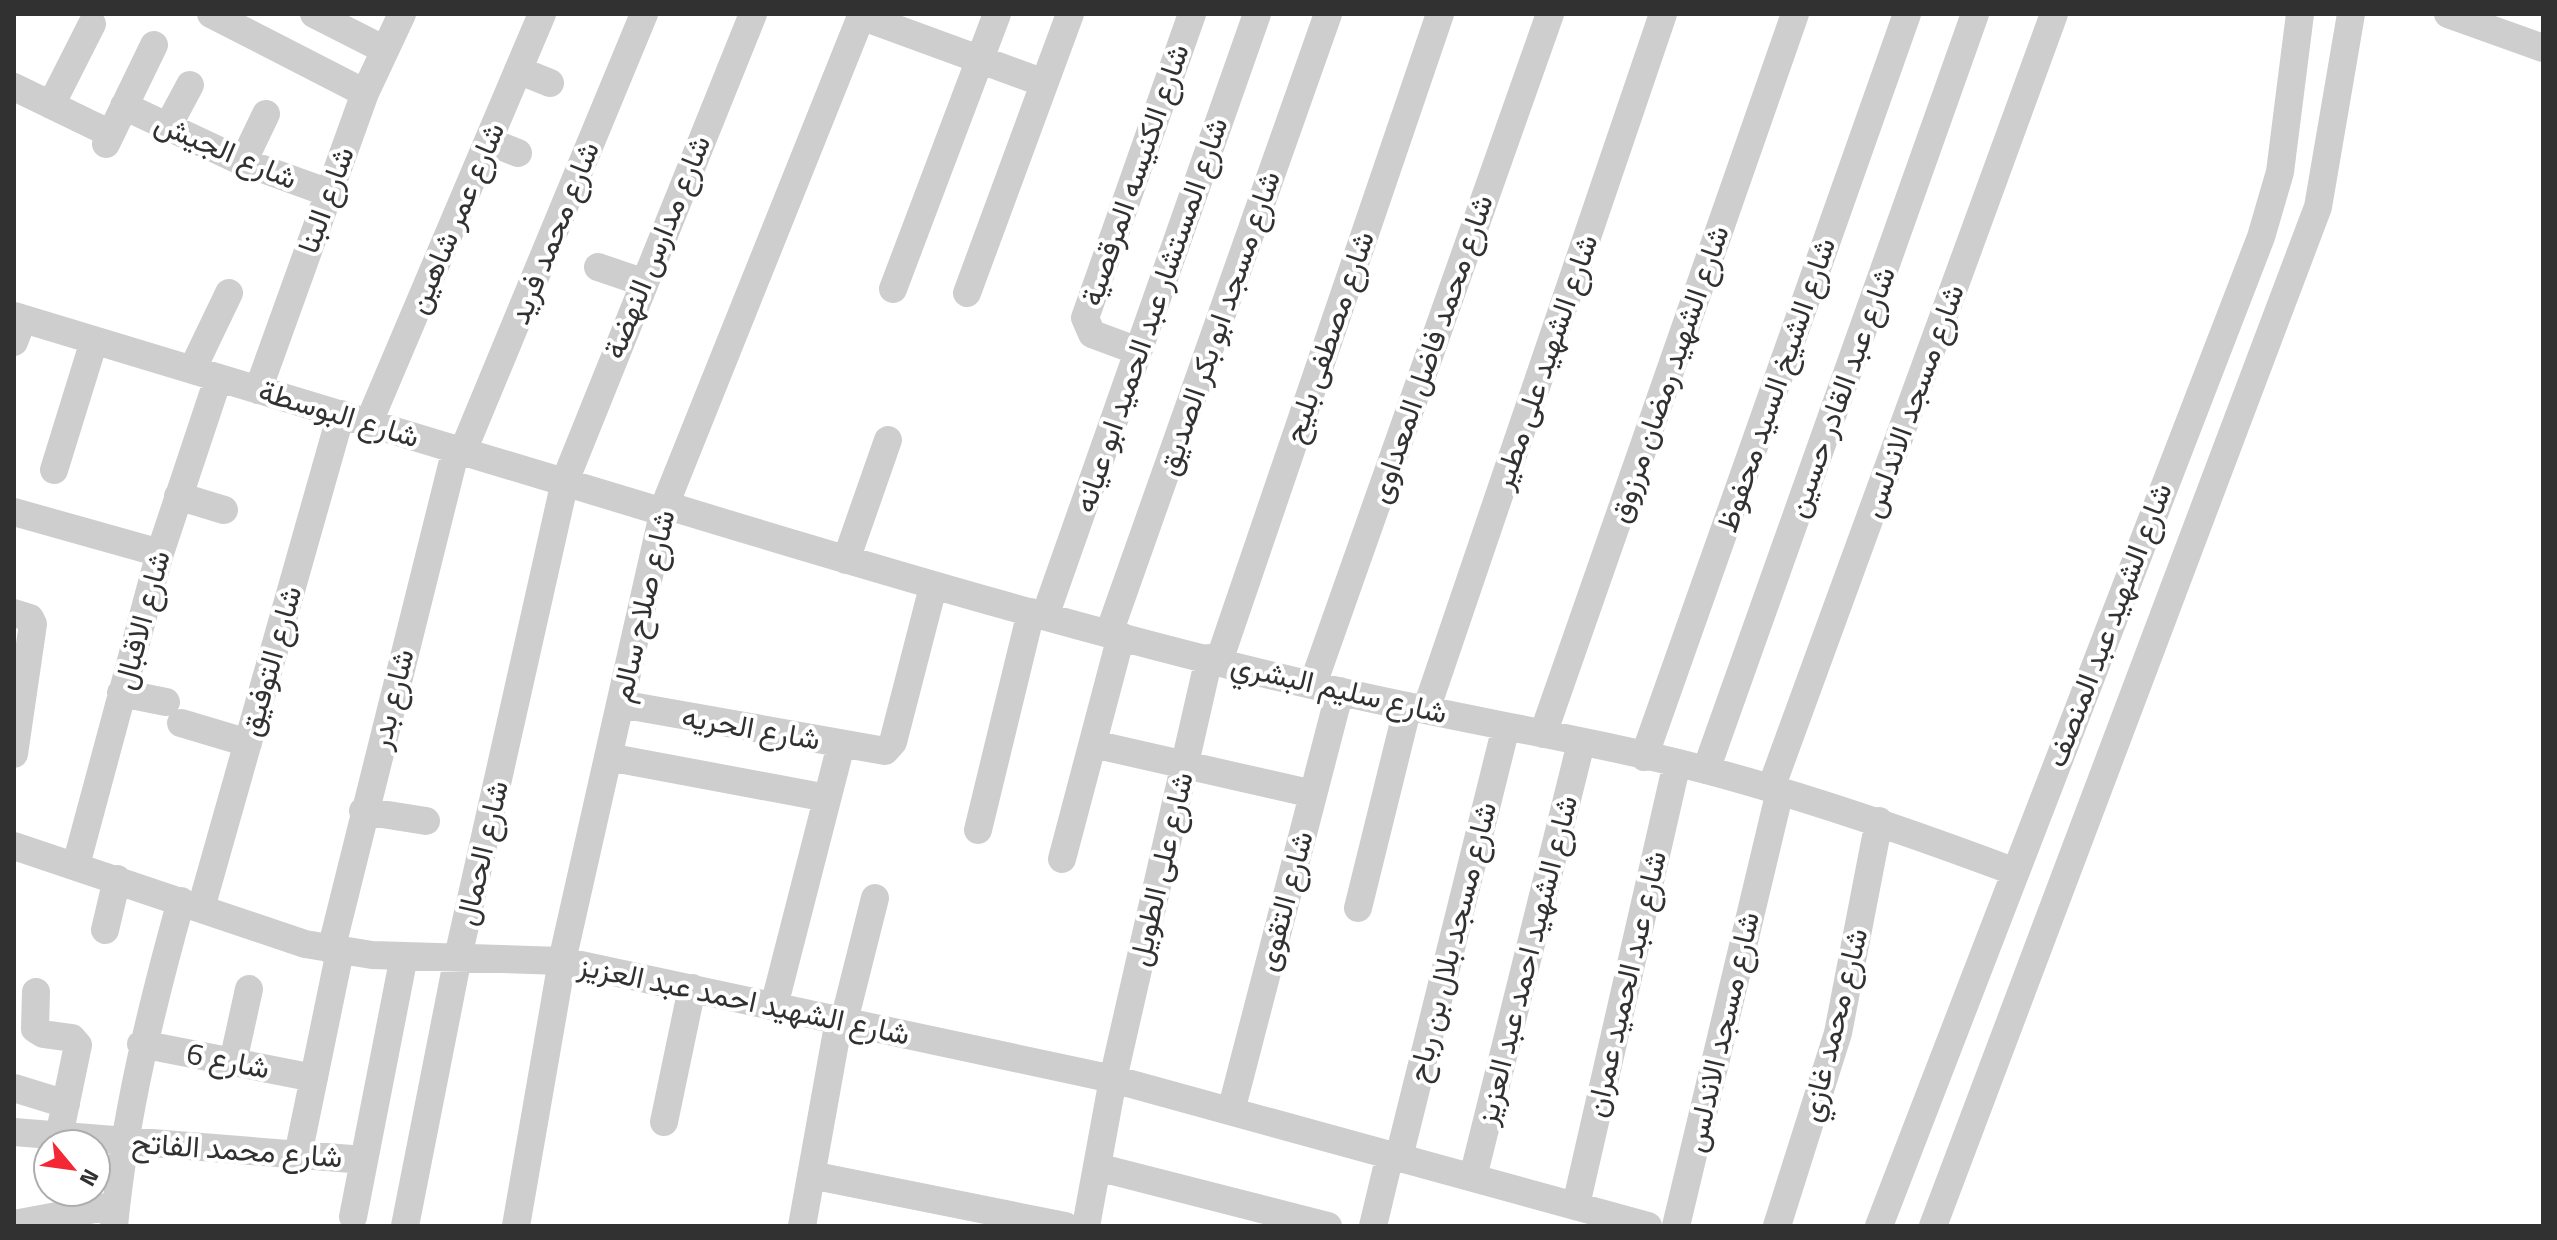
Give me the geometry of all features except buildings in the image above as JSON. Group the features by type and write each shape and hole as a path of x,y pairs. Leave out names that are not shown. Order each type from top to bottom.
{"street":[{"path":"211,14 365,93"},
{"path":"314,14 385,50"},
{"name":"شارع البنا","path":"258,390 365,93 402,14"},
{"name":"شارع عمر شاهين","path":"369,422 542,14"},
{"name":"شارع محمد فريد","path":"460,450 644,14"},
{"name":"شارع مدارس النهضة","path":"565,481 642,282 753,14"},
{"path":"893,289 997,14"},
{"path":"967,293 1070,14"},
{"name":"شارع الكنيسه المرقصية","path":"1138,351 1092,334 1085,318 1192,14"},
{"name":"شارع المستشار عبد الحميد ابو عيانه","path":"978,830 1038,614 1138,351 1257,14"},
{"name":"شارع مسجد ابو بكر الصديق","path":"1062,859 1093,744 1115,634 1328,14"},
{"name":"شارع مصطفى بليح","path":"1214,660 1440,14"},
{"name":"شارع محمد فاضل المعداوى","path":"1326,688 1550,14"},
{"name":"شارع الشهيد على مطير","path":"1358,908 1417,708 1663,14"},
{"name":"شارع الشهيد رمضان مرزوق","path":"1543,734 1795,14"},
{"name":"شارع الشيخ السيد محفوظ","path":"1644,757 1907,14"},
{"name":"شارع عبد القادر حسين","path":"1706,770 1975,14"},
{"name":"شارع مسجد الاندلس","path":"1676,1226 1775,789 2054,14"},
{"name":"شارع الشهيد عبد المنصف","path":"1879,1226 2013,871 2272,205 2285,138 2300,14"},
{"name":"شارع الشهيد عبد المنصف","path":"1933,1226 2318,207 2351,14"},
{"path":"2448,14 2543,48"},
{"path":"861,15 1044,83"},
{"name":"شارع صلاح سالم","path":"516,1226 562,961 664,509 861,15"},
{"path":"51,105 92,24"},
{"path":"14,87 108,139 154,45"},
{"path":"518,70 550,83"},
{"path":"167,128 190,85"},
{"name":"شارع الجيش","path":"124,106 243,162 329,193"},
{"path":"243,162 266,114"},
{"path":"488,141 518,153"},
{"path":"598,267 642,282"},
{"name":"شارع الاقبال","path":"76,865 121,693 178,496 205,374 229,293"},
{"name":"شارع البوسطة","path":"17,326 94,341 664,509"},
{"path":"54,470 94,341"},
{"name":"شارع التوفيق","path":"115,1216 123,1141 141,1044 248,743 341,414"},
{"path":"846,560 888,440"},
{"name":"شارع بدر","path":"298,1155 363,811 460,450"},
{"name":"شارع الحمال","path":"405,1226 458,957 565,481"},
{"path":"178,496 224,510"},
{"name":"شارع سليم البشري","path":"664,509 933,587 1214,660 1326,688 1706,770 1879,821 2013,871"},
{"path":"14,512 160,553"},
{"name":"شارع الحريه","path":"620,704 881,752 893,742 933,587"},
{"path":"14,613 30,618 33,624 14,754"},
{"name":"شارع على الطويل","path":"1086,1226 1113,1079 1184,765 1214,660"},
{"name":"شارع التقوى","path":"1231,1111 1313,794 1326,688"},
{"path":"121,693 248,743"},
{"name":"شارع مسجد بلال بن رباح","path":"1373,1226 1395,1156 1506,727"},
{"name":"شارع الشهيد احمد عبد العزيز","path":"1473,1177 1581,743"},
{"path":"1093,744 1313,794"},
{"path":"774,1006 841,745"},
{"path":"608,757 827,798"},
{"name":"شارع عبد الحميد عمران","path":"1576,1205 1677,763"},
{"path":"363,811 426,821"},
{"name":"شارع محمد غازي","path":"1777,1226 1838,1033 1879,821"},
{"name":"شارع الشهيد احمد عبد العزيز","path":"14,846 191,904 279,937 336,951 562,961 692,988 1113,1079 1648,1226"},
{"path":"105,930 117,879"},
{"path":"802,1226 841,1021 875,898"},
{"path":"353,1217 404,956"},
{"path":"664,1122 692,988"},
{"path":"233,1062 249,989"},
{"path":"36,992 35,1029 43,1034 72,1038 78,1045 61,1128"},
{"name":"شارع 6","path":"141,1044 314,1078"},
{"path":"14,1088 66,1104"},
{"name":"شارع محمد الفاتح","path":"112,1140 364,1160"},
{"path":"1097,1167 1328,1226"},
{"path":"811,1175 1065,1226"},
{"path":"14,1224 115,1216"}]}
